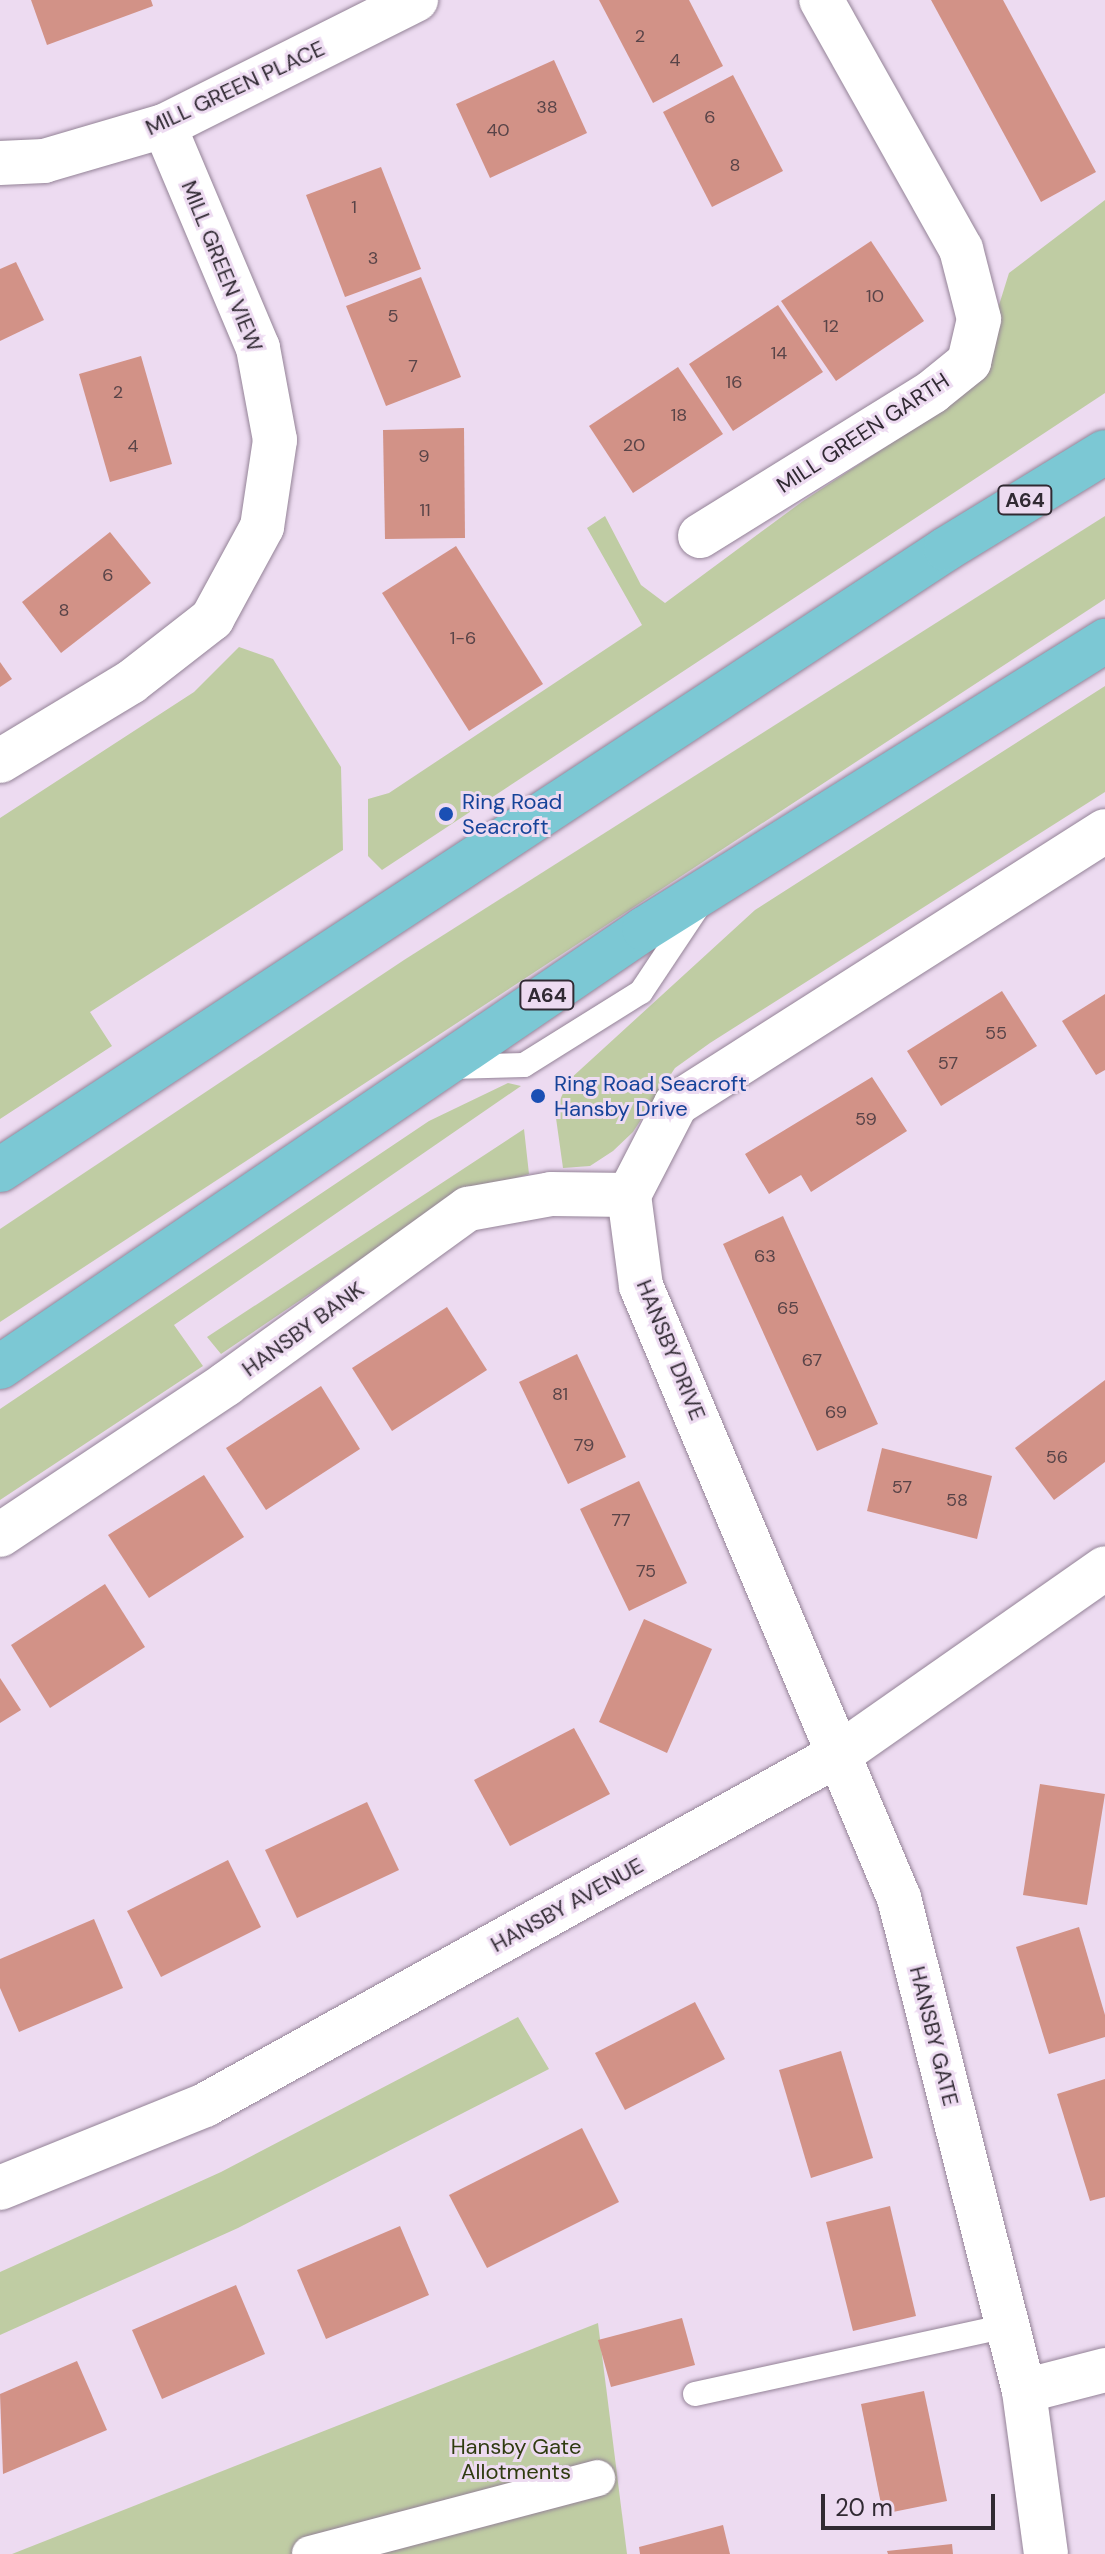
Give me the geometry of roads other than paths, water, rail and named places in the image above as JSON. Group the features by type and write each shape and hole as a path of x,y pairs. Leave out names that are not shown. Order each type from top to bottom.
{"highway":[{"name":"A64","path":"0,1170 946,549 1105,452"},
{"name":"A64","path":"0,1367 711,886 1105,641"}],"street":[{"name":"MILL GREEN PLACE","path":"0,163 44,161 164,126 416,0"},
{"name":"MILL GREEN GARTH","path":"687,535 932,392 969,362 979,319 961,249 821,0"},
{"name":"MILL GREEN VIEW","path":"0,761 131,682 212,619 262,527 275,440 258,348 164,126"},
{"path":"629,1195 676,1104 1105,831"},
{"name":"HANSBY BANK","path":"0,1535 226,1384 468,1209 551,1194 629,1195"},
{"name":"HANSBY DRIVE","path":"629,1195 641,1286 841,1753"},
{"name":"HANSBY AVENUE","path":"0,2188 205,2105 841,1753 1105,1568"},
{"name":"HANSBY GATE","path":"841,1753 899,1898 1024,2391 1046,2554"},
{"path":"1024,2391 1105,2370"},
{"path":"310,2554 597,2478"}],"lane":[{"path":"695,2394 1007,2326"}],"place":[{"name":"Ring Road Seacroft","path":"446,814"},
{"name":"Ring Road Seacroft Hansby Drive","path":"538,1096"}],"park label":[{"name":"Hansby Gate Allotments","path":"516,2458"}]}
